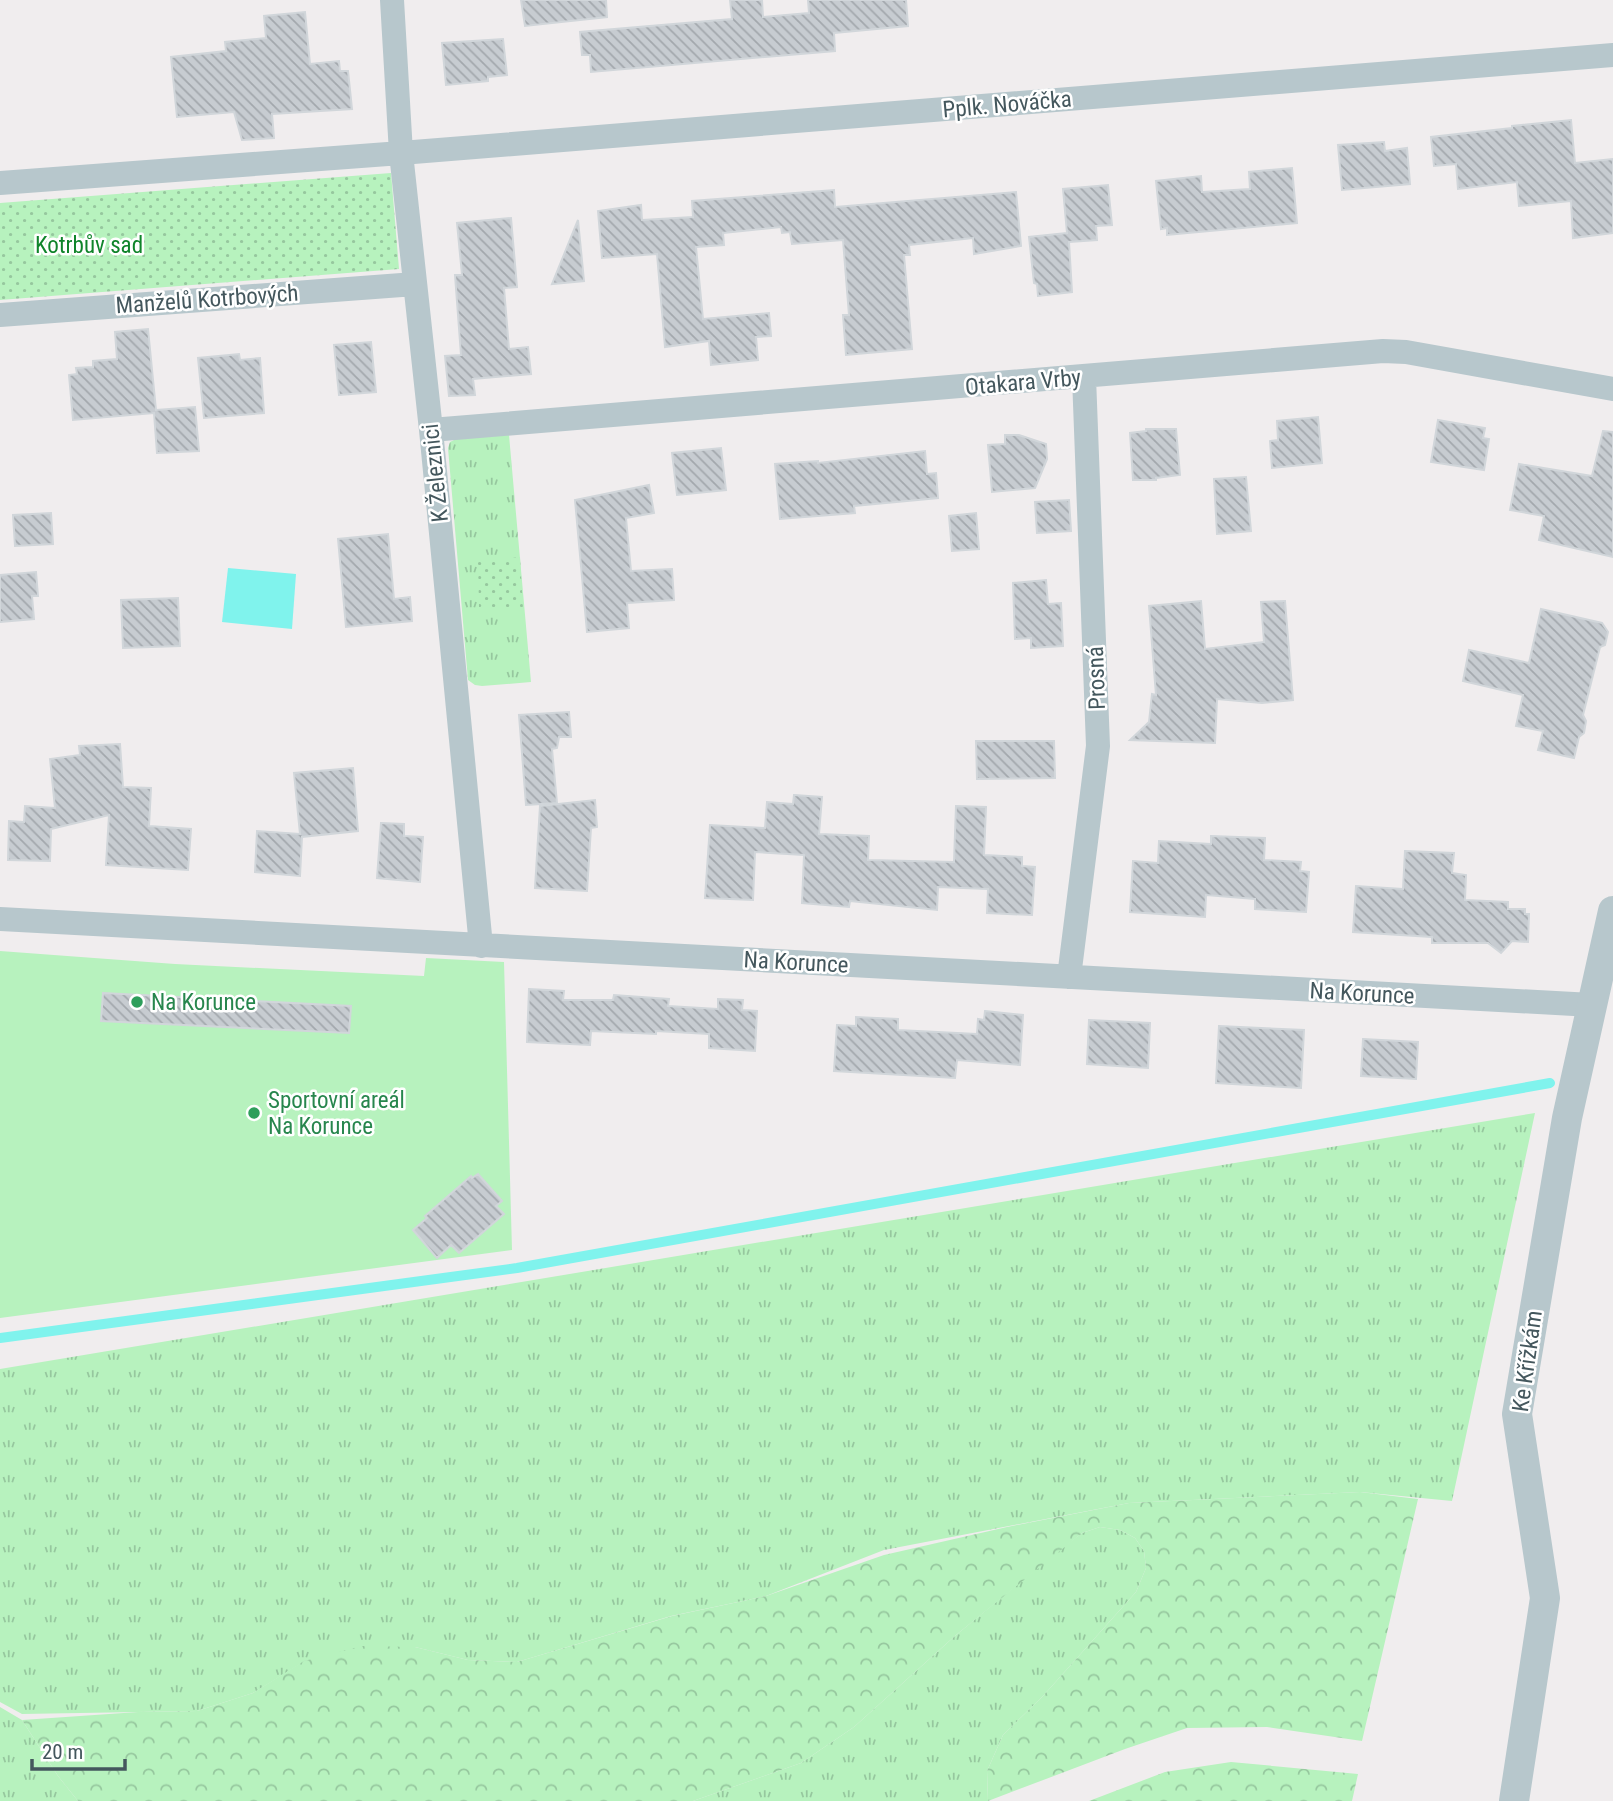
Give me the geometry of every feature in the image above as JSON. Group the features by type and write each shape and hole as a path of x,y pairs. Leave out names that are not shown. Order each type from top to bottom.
{"street":[{"name":"K Železnici","path":"392,0 401,153 481,946"},
{"name":"Pplk. Nováčka","path":"401,153 1613,55"},
{"path":"0,183 401,153"},
{"name":"Manželů Kotrbových","path":"0,315 415,284"},
{"name":"Otakara Vrby","path":"431,430 1383,351 1406,352 1613,389"},
{"name":"Prosná","path":"1069,977 1098,746 1084,377"},
{"name":"Ke Křížkám","path":"1514,1801 1545,1598 1517,1414 1567,1118 1613,911"},
{"name":"Na Korunce","path":"0,919 1592,1005"}],"green space":[{"name":"Kotrbův sad","path":"391,173 399,269 0,300 0,203"},
{"path":"509,435 531,682 482,686 468,680 448,448 450,442 456,439"},
{"path":"520,557 523,609 479,607 478,562"},
{"name":"Sportovní areál Na Korunce","path":"0,951 175,964 424,976 426,958 504,962 512,1250 0,1318"},
{"path":"1535,1113 1452,1501 1360,1492 1129,1503 884,1550 766,1596 671,1616 517,1662 468,1660 415,1647 305,1661 253,1693 197,1711 22,1714 0,1702 0,1369"},
{"path":"1360,1492 1418,1499 1362,1741 1267,1727 1187,1728 988,1801 987,1771 1003,1735 1043,1696 1136,1592 1146,1568 1144,1551 1135,1538 1120,1530 1100,1527 1082,1533 956,1635 854,1727 801,1763 693,1801 78,1801 58,1776 22,1720 197,1711 253,1693 304,1661 362,1646 415,1647 468,1660 517,1662 672,1616 766,1596 884,1555 1129,1503"},
{"path":"1100,1527 1120,1530 1135,1538 1144,1551 1146,1568 1136,1592 1043,1696 1003,1735 987,1771 988,1801 693,1801 801,1763 854,1727 956,1635 1062,1548 1082,1533"},
{"path":"0,1707 22,1720 58,1776 78,1801 0,1801"},
{"path":"1231,1762 1358,1774 1352,1801 1089,1801 1165,1772"}],"water":[{"path":"228,568 296,574 292,629 222,622"}],"building":[{"path":"521,0 606,0 607,17 525,26"},
{"path":"730,0 762,0 763,17 809,13 808,0 906,0 908,26 834,33 835,51 591,72 590,55 582,55 580,32 732,19"},
{"path":"305,12 310,64 339,61 340,71 348,71 352,109 272,114 274,138 242,140 234,112 177,117 171,57 226,51 225,42 266,38 264,16"},
{"path":"503,39 507,75 488,77 488,81 446,85 442,43"},
{"path":"1571,120 1575,163 1613,159 1613,233 1573,238 1571,201 1519,206 1517,182 1458,189 1456,164 1434,166 1431,137"},
{"path":"1384,142 1385,151 1407,148 1410,184 1342,190 1338,145"},
{"path":"1292,168 1297,223 1167,235 1167,228 1161,229 1156,181 1201,176 1202,192 1250,189 1249,172"},
{"path":"1108,185 1112,225 1096,226 1097,240 1069,242 1072,292 1038,296 1029,237 1067,233 1063,189"},
{"path":"834,190 835,207 1016,192 1021,246 974,254 973,238 909,245 910,255 904,255 912,349 846,355 843,315 849,315 843,240 792,244 790,232 782,233 781,227 723,233 724,245 696,247 703,319 769,313 771,336 756,337 758,360 711,365 709,341 665,347 657,254 602,258 598,211 641,205 642,220 693,217 692,201"},
{"path":"511,218 517,287 504,288 509,349 528,347 531,374 473,379 475,395 449,396 445,356 461,355 455,275 462,275 457,223"},
{"path":"578,220 584,281 552,284"},
{"path":"148,329 156,410 195,407 199,451 157,453 154,413 73,420 69,375 77,374 76,368 93,367 93,361 117,359 115,332"},
{"path":"371,342 376,392 339,395 334,345"},
{"path":"239,354 240,360 260,358 264,413 204,418 198,358"},
{"path":"1318,417 1322,463 1272,468 1270,441 1278,440 1277,421"},
{"path":"1438,420 1485,428 1483,438 1489,439 1484,470 1431,462"},
{"path":"1146,429 1176,429 1180,475 1156,480 1133,480 1130,433"},
{"path":"1603,431 1613,432 1613,557 1539,540 1544,516 1510,510 1519,464 1592,476"},
{"path":"1005,435 1019,435 1046,444 1047,459 1035,488 992,492 988,445 1005,444"},
{"path":"721,448 726,490 677,495 672,453"},
{"path":"925,451 927,474 936,473 938,498 854,506 855,513 780,519 775,464 818,463"},
{"path":"1246,477 1251,531 1217,534 1214,479"},
{"path":"649,485 654,513 626,518 631,571 672,569 674,600 627,603 629,628 587,632 575,500"},
{"path":"1069,500 1071,531 1037,533 1035,502"},
{"path":"51,513 53,544 15,546 13,515"},
{"path":"976,513 979,549 952,551 949,516"},
{"path":"388,534 394,599 410,597 412,621 346,627 338,539"},
{"path":"36,572 38,596 32,596 34,619 0,622 0,575"},
{"path":"1046,580 1048,604 1061,603 1063,646 1031,648 1031,638 1015,639 1013,583"},
{"path":"178,598 180,646 123,648 121,600"},
{"path":"1201,601 1205,649 1264,642 1261,602 1285,601 1293,700 1262,703 1217,699 1215,743 1130,740 1149,722 1152,694 1156,695 1149,606"},
{"path":"1541,609 1602,623 1608,632 1605,645 1600,647 1583,715 1586,721 1584,733 1579,737 1574,758 1538,750 1543,731 1516,726 1523,695 1463,681 1469,650 1529,663"},
{"path":"569,712 571,737 559,737 557,748 552,749 557,803 526,805 519,715"},
{"path":"976,741 1054,741 1055,778 977,779"},
{"path":"120,744 123,787 151,788 149,826 191,829 188,870 106,865 109,815 51,829 50,861 8,860 9,821 24,822 25,806 55,808 50,759 80,755 79,746"},
{"path":"353,768 358,831 302,837 300,876 255,872 257,831 300,834 294,773"},
{"path":"794,795 822,797 819,834 869,836 868,860 954,862 956,806 986,807 984,855 1022,857 1022,866 1035,867 1032,915 987,913 988,889 938,887 937,910 850,901 849,907 802,903 804,855 755,852 753,900 705,898 710,825 765,828 767,802 793,804"},
{"path":"595,800 597,827 591,828 587,891 535,888 540,806"},
{"path":"381,823 404,824 404,836 423,837 420,882 377,878"},
{"path":"1211,836 1265,838 1264,860 1301,862 1300,871 1309,872 1306,912 1255,909 1255,899 1206,895 1205,917 1130,912 1133,861 1158,863 1159,841 1211,844"},
{"path":"1405,851 1454,853 1452,873 1466,875 1465,900 1508,902 1508,909 1525,909 1525,914 1529,914 1528,942 1512,941 1501,953 1488,943 1432,943 1432,937 1353,932 1356,886 1403,889"},
{"path":"529,989 564,991 563,1000 613,1000 614,995 669,999 668,1006 718,1009 718,999 743,1000 742,1010 757,1011 755,1051 709,1048 709,1034 656,1031 656,1034 591,1031 590,1045 527,1042"},
{"path":"103,993 351,1006 349,1033 101,1021"},
{"path":"985,1011 1023,1015 1020,1065 957,1060 955,1078 834,1071 837,1025 856,1026 856,1017 898,1019 898,1030 977,1034 978,1019 984,1020"},
{"path":"1089,1020 1150,1023 1148,1068 1087,1064"},
{"path":"1219,1026 1304,1030 1301,1088 1216,1083"},
{"path":"1363,1039 1418,1042 1416,1079 1361,1076"},
{"path":"478,1174 502,1201 496,1206 504,1214 459,1253 451,1245 437,1258 413,1230 471,1176 472,1178"}],"waterway":[{"path":"0,1338 517,1268 1550,1083"}],"place":[{"name":"Na Korunce","path":"137,1002"},
{"name":"Sportovní areál Na Korunce","path":"254,1113"}]}
